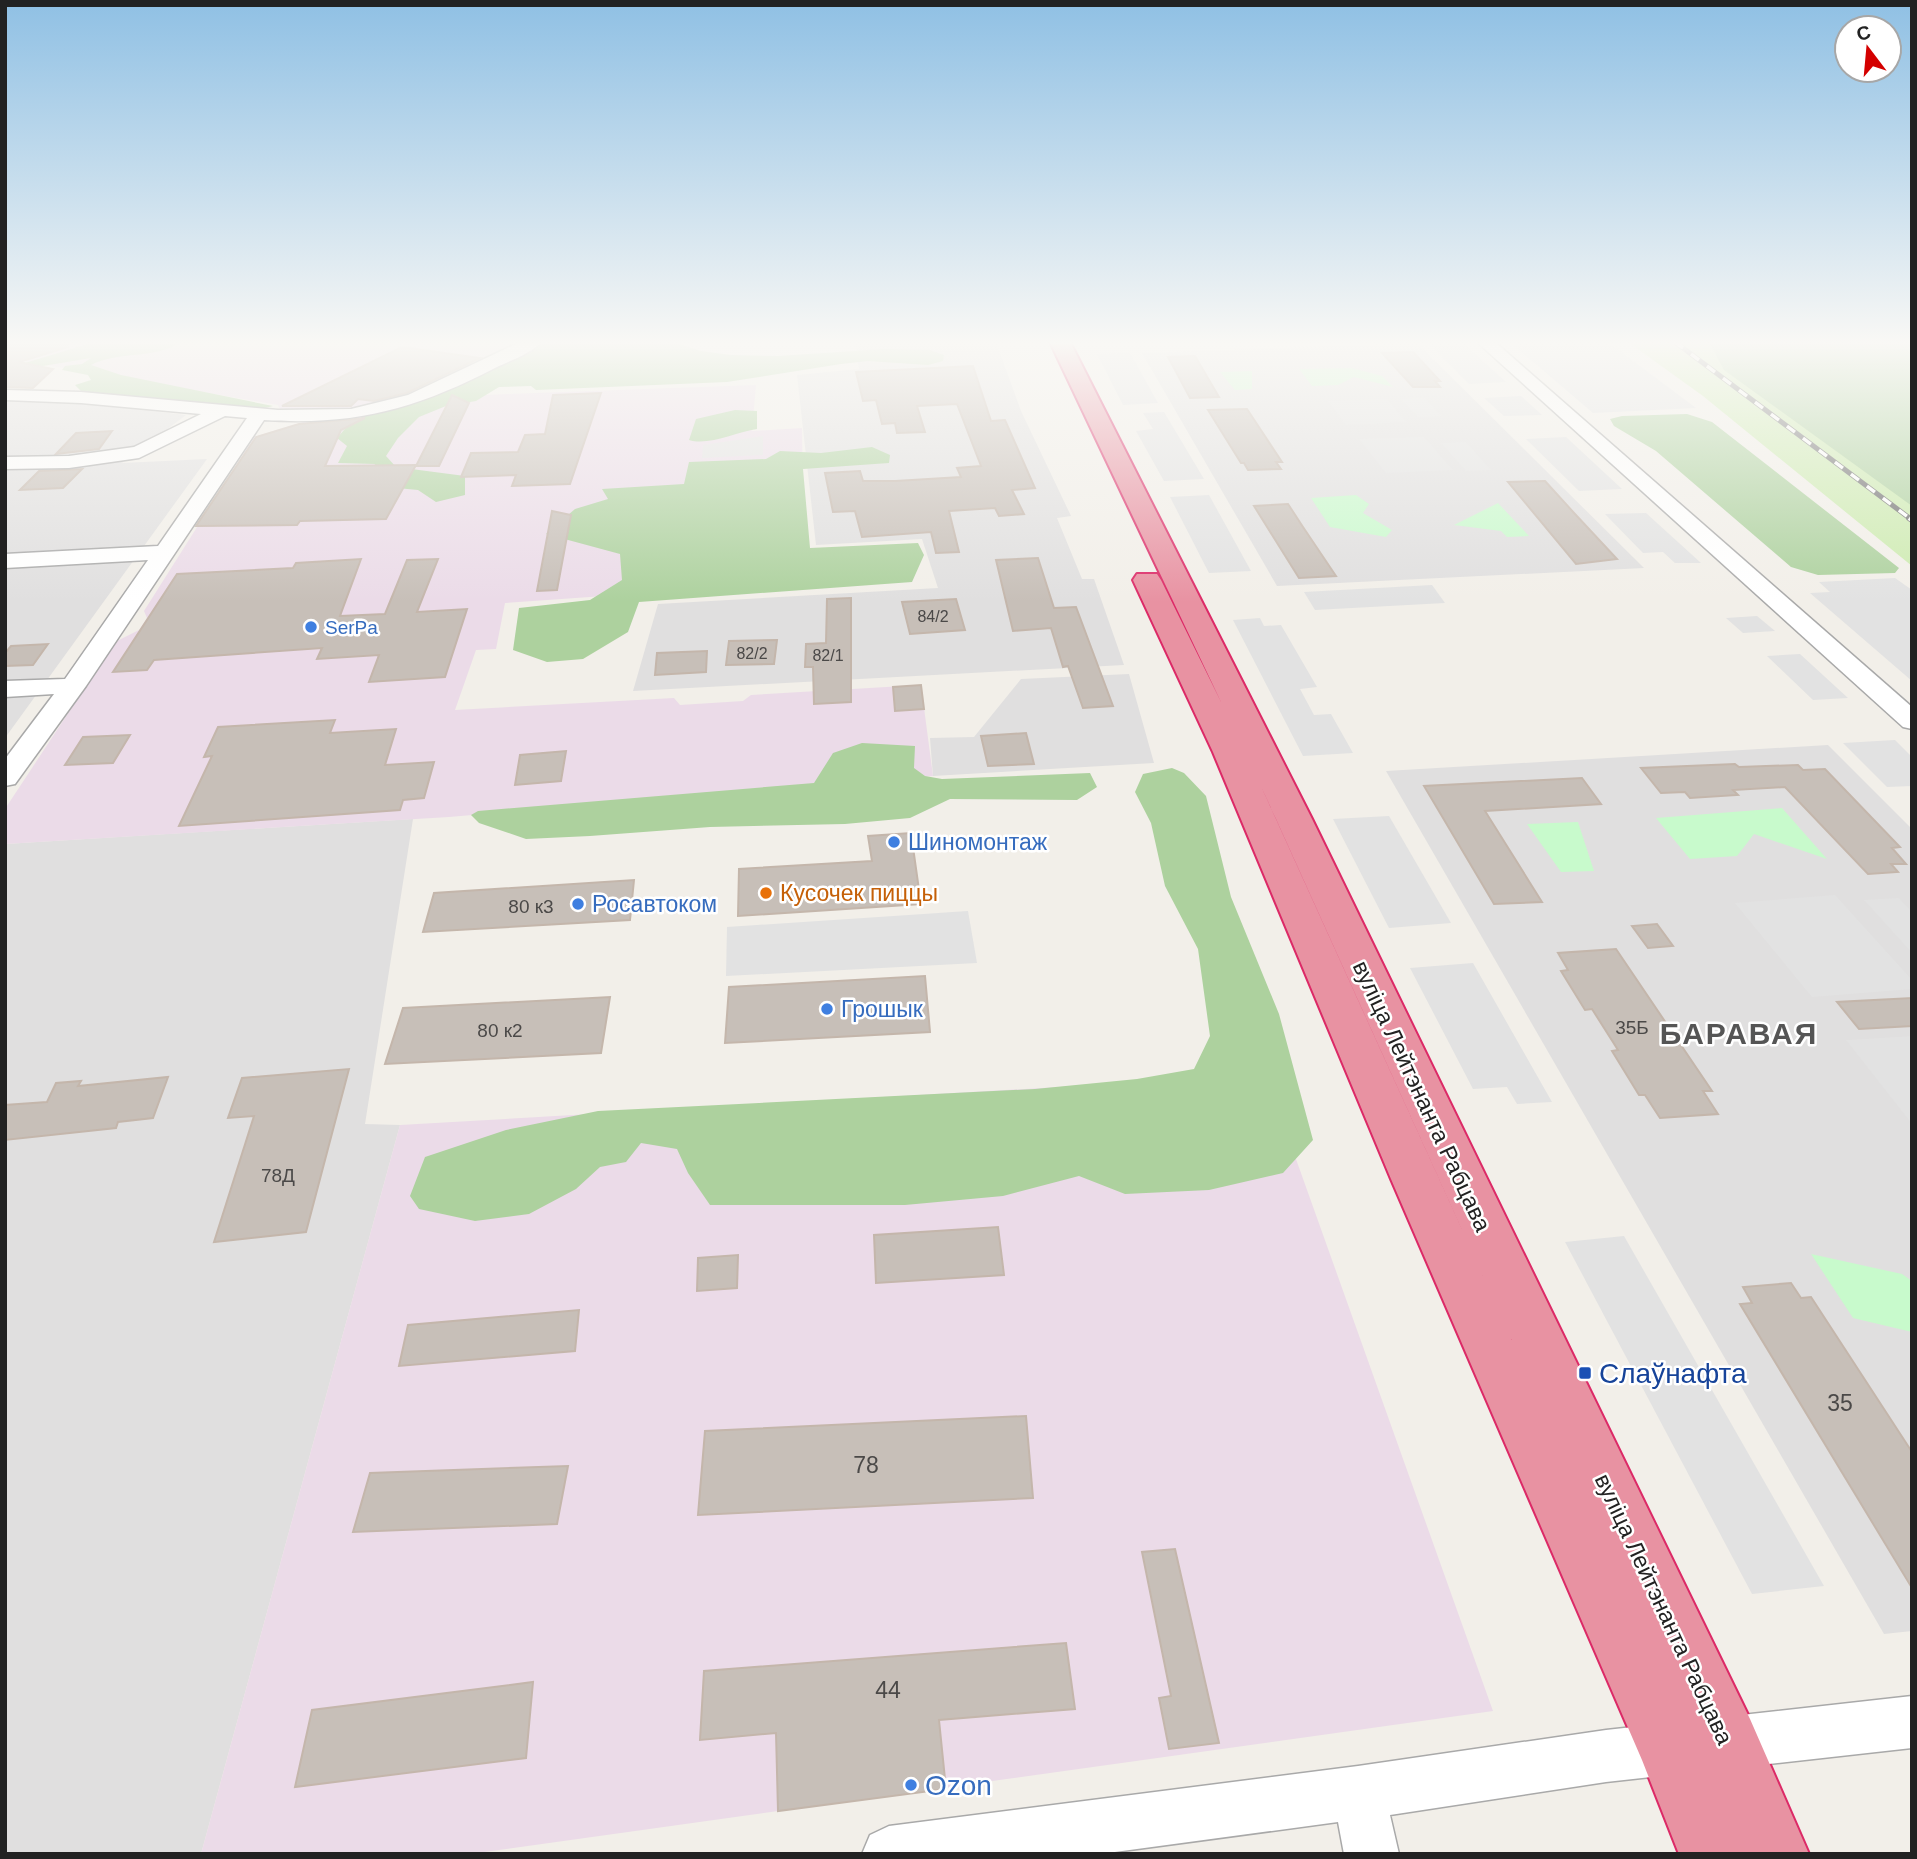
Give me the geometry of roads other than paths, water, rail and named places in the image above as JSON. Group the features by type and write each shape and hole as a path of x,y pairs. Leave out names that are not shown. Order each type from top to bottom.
{"highway":[{"path":"1079,429 1123,526"},
{"name":"вуліца Лейтэнанта Рабцава","path":"1099,429 1261,787 1414,1179 1699,1746 1775,1854"},
{"name":"вуліца Лейтэнанта Рабцава","path":"1138,559 1261,787"},
{"name":"вуліца Лейтэнанта Рабцава","path":"1699,1746 1713,1854"}],"street":[{"path":"5,463 69,461 139,452 185,429"},
{"path":"5,778 73,686 249,429"},
{"path":"1583,429 1912,721"},
{"path":"5,561 165,552"},
{"path":"5,689 73,686"},
{"path":"889,1854 1699,1746 1912,1722"},
{"path":"1358,1793 1372,1854"}],"railway":[{"path":"1791,429 1912,520 1909,518"}],"place":[{"name":"SerPa","path":"311,627"},
{"name":"Шиномонтаж","path":"894,842"},
{"name":"Кусочек пиццы","path":"766,893"},
{"name":"Росавтоком","path":"578,904"},
{"name":"Грошык","path":"827,1009"},
{"name":"Слаўнафта","path":"1585,1373"},
{"name":"Ozon","path":"911,1785"}],"district":[{"name":"БАРАВАЯ","path":"1739,1033"}]}
